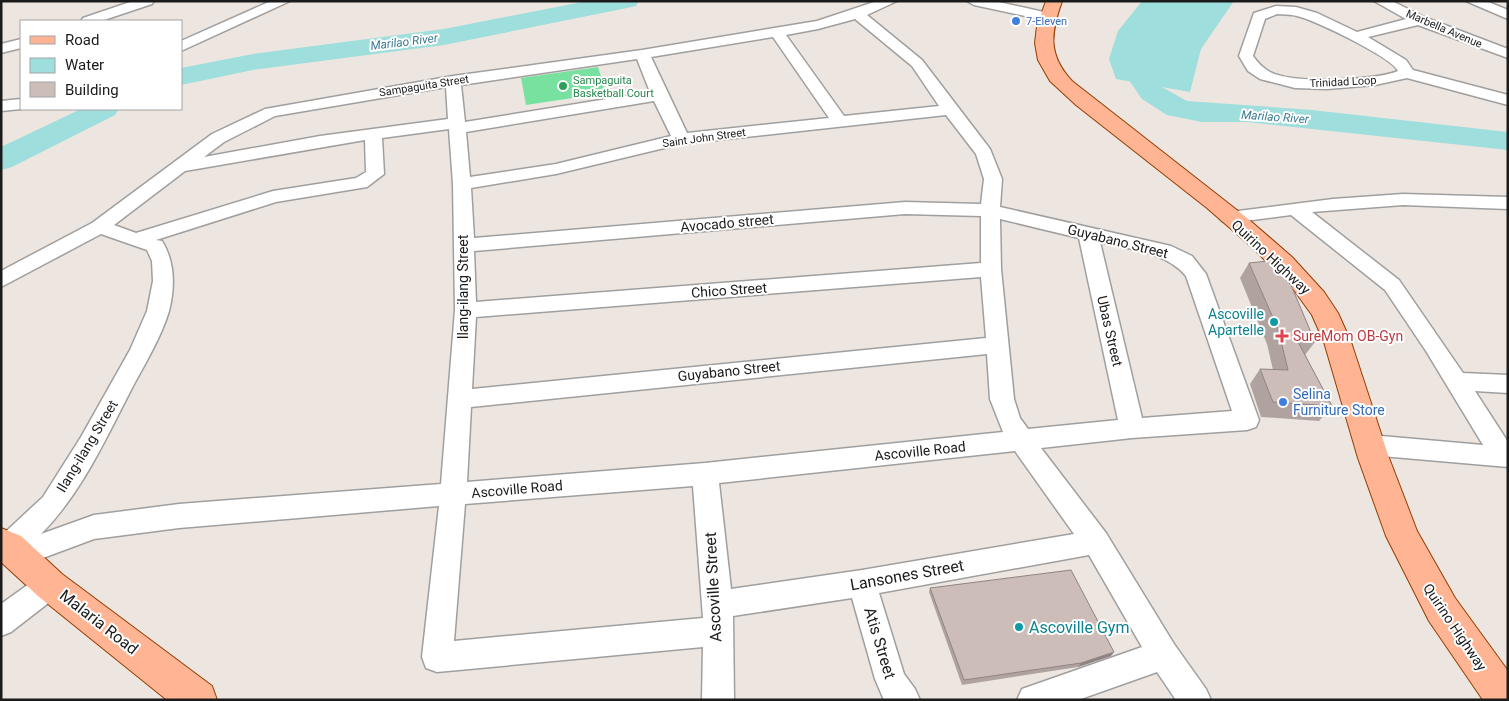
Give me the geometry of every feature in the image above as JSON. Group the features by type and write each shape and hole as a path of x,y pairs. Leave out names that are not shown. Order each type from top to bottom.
{"main road":[{"name":"Quirino Highway","path":"1051,9 1044,42 1046,57 1051,69 1090,106 1229,217 1296,277 1323,308 1337,336 1370,445 1393,511 1425,583 1474,659 1507,700"},
{"name":"Malaria Road","path":"9,548 50,585 198,700"}],"street":[{"path":"91,20 147,1"},
{"path":"182,47 283,1"},
{"name":"Sampaguita Street","path":"1,280 99,227 218,138 272,112 453,81 818,26 890,1"},
{"path":"974,1 1051,9"},
{"name":"Marbella Avenue","path":"1381,1 1419,20 1508,54"},
{"path":"1473,1 1508,14"},
{"name":"Trinidad Loop","path":"1292,6 1353,37 1397,60 1406,73 1383,80 1304,85 1284,82 1256,70 1246,56 1259,16 1266,12 1292,6"},
{"path":"857,14 918,63 950,110 984,153 993,179 990,211 991,269 996,345 1002,400 1009,420 1021,440 1096,542 1163,654 1195,700"},
{"path":"1353,37 1419,20"},
{"path":"778,32 840,122"},
{"path":"1,49 20,43"},
{"path":"642,54 659,95 681,139"},
{"path":"1406,73 1508,100"},
{"name":"Ilang-ilang Street","path":"453,81 462,184 466,310 453,494"},
{"path":"179,167 256,151 373,134 456,126 659,95"},
{"path":"1,106 20,104"},
{"name":"Saint John Street","path":"462,184 556,169 681,139 950,110"},
{"path":"137,240 273,197 361,184 375,174 373,134"},
{"path":"1229,217 1390,201 1466,200 1508,203"},
{"name":"Avocado street","path":"464,246 906,208 966,208 990,211"},
{"path":"1296,209 1392,285 1506,457"},
{"name":"Guyabano Street","path":"990,211 1164,251 1185,261 1196,274 1247,420"},
{"name":"Ilang-ilang Street","path":"9,548 52,505 90,444 141,350 158,311 163,281 162,261 154,246 99,227"},
{"name":"Ubas Street","path":"1088,234 1132,428"},
{"name":"Chico Street","path":"466,310 991,269"},
{"name":"Guyabano Street","path":"461,399 996,345"},
{"path":"1456,381 1508,384"},
{"name":"Ascoville Road","path":"9,548 94,527 179,516 705,474 1132,428 1247,420"},
{"path":"1370,445 1506,457"},
{"name":"Ascoville Street","path":"705,474 717,618 718,700"},
{"name":"Lansones Street","path":"453,494 437,657 717,618 862,583 1096,542"},
{"name":"Atis Street","path":"862,583 890,679 897,693 904,700"},
{"path":"1,622 50,585"},
{"path":"1033,700 1163,654"}],"green space":[{"name":"Sampaguita Basketball Court","path":"598,67 606,93 526,105 521,78"}],"water":[{"path":"1142,1 1234,1 1201,49 1190,92 1116,79 1109,59 1118,31"}],"building":[{"path":"1268,261 1291,285 1315,342 1297,340 1332,406 1273,402 1260,369 1288,370 1278,329 1249,263"},
{"name":"Ascoville Gym","path":"1071,570 1114,652 1081,663 964,680 930,588"}],"waterway":[{"name":"Marilao River","path":"182,77 253,62 444,37 627,1"},
{"name":"Marilao River","path":"1170,1 1135,53 1138,73 1152,93 1178,109 1202,113 1247,113 1312,119 1508,141"},
{"name":"Marilao River","path":"1,160 102,110"}],"place":[{"name":"7-Eleven","path":"1016,21"},
{"name":"Sampaguita Basketball Court","path":"563,86"},
{"name":"Ascoville Apartelle","path":"1274,322"},
{"name":"SureMom OB-Gyn","path":"1282,336"},
{"name":"Selina Furniture Store","path":"1283,402"},
{"name":"Ascoville Gym","path":"1019,627"}]}
